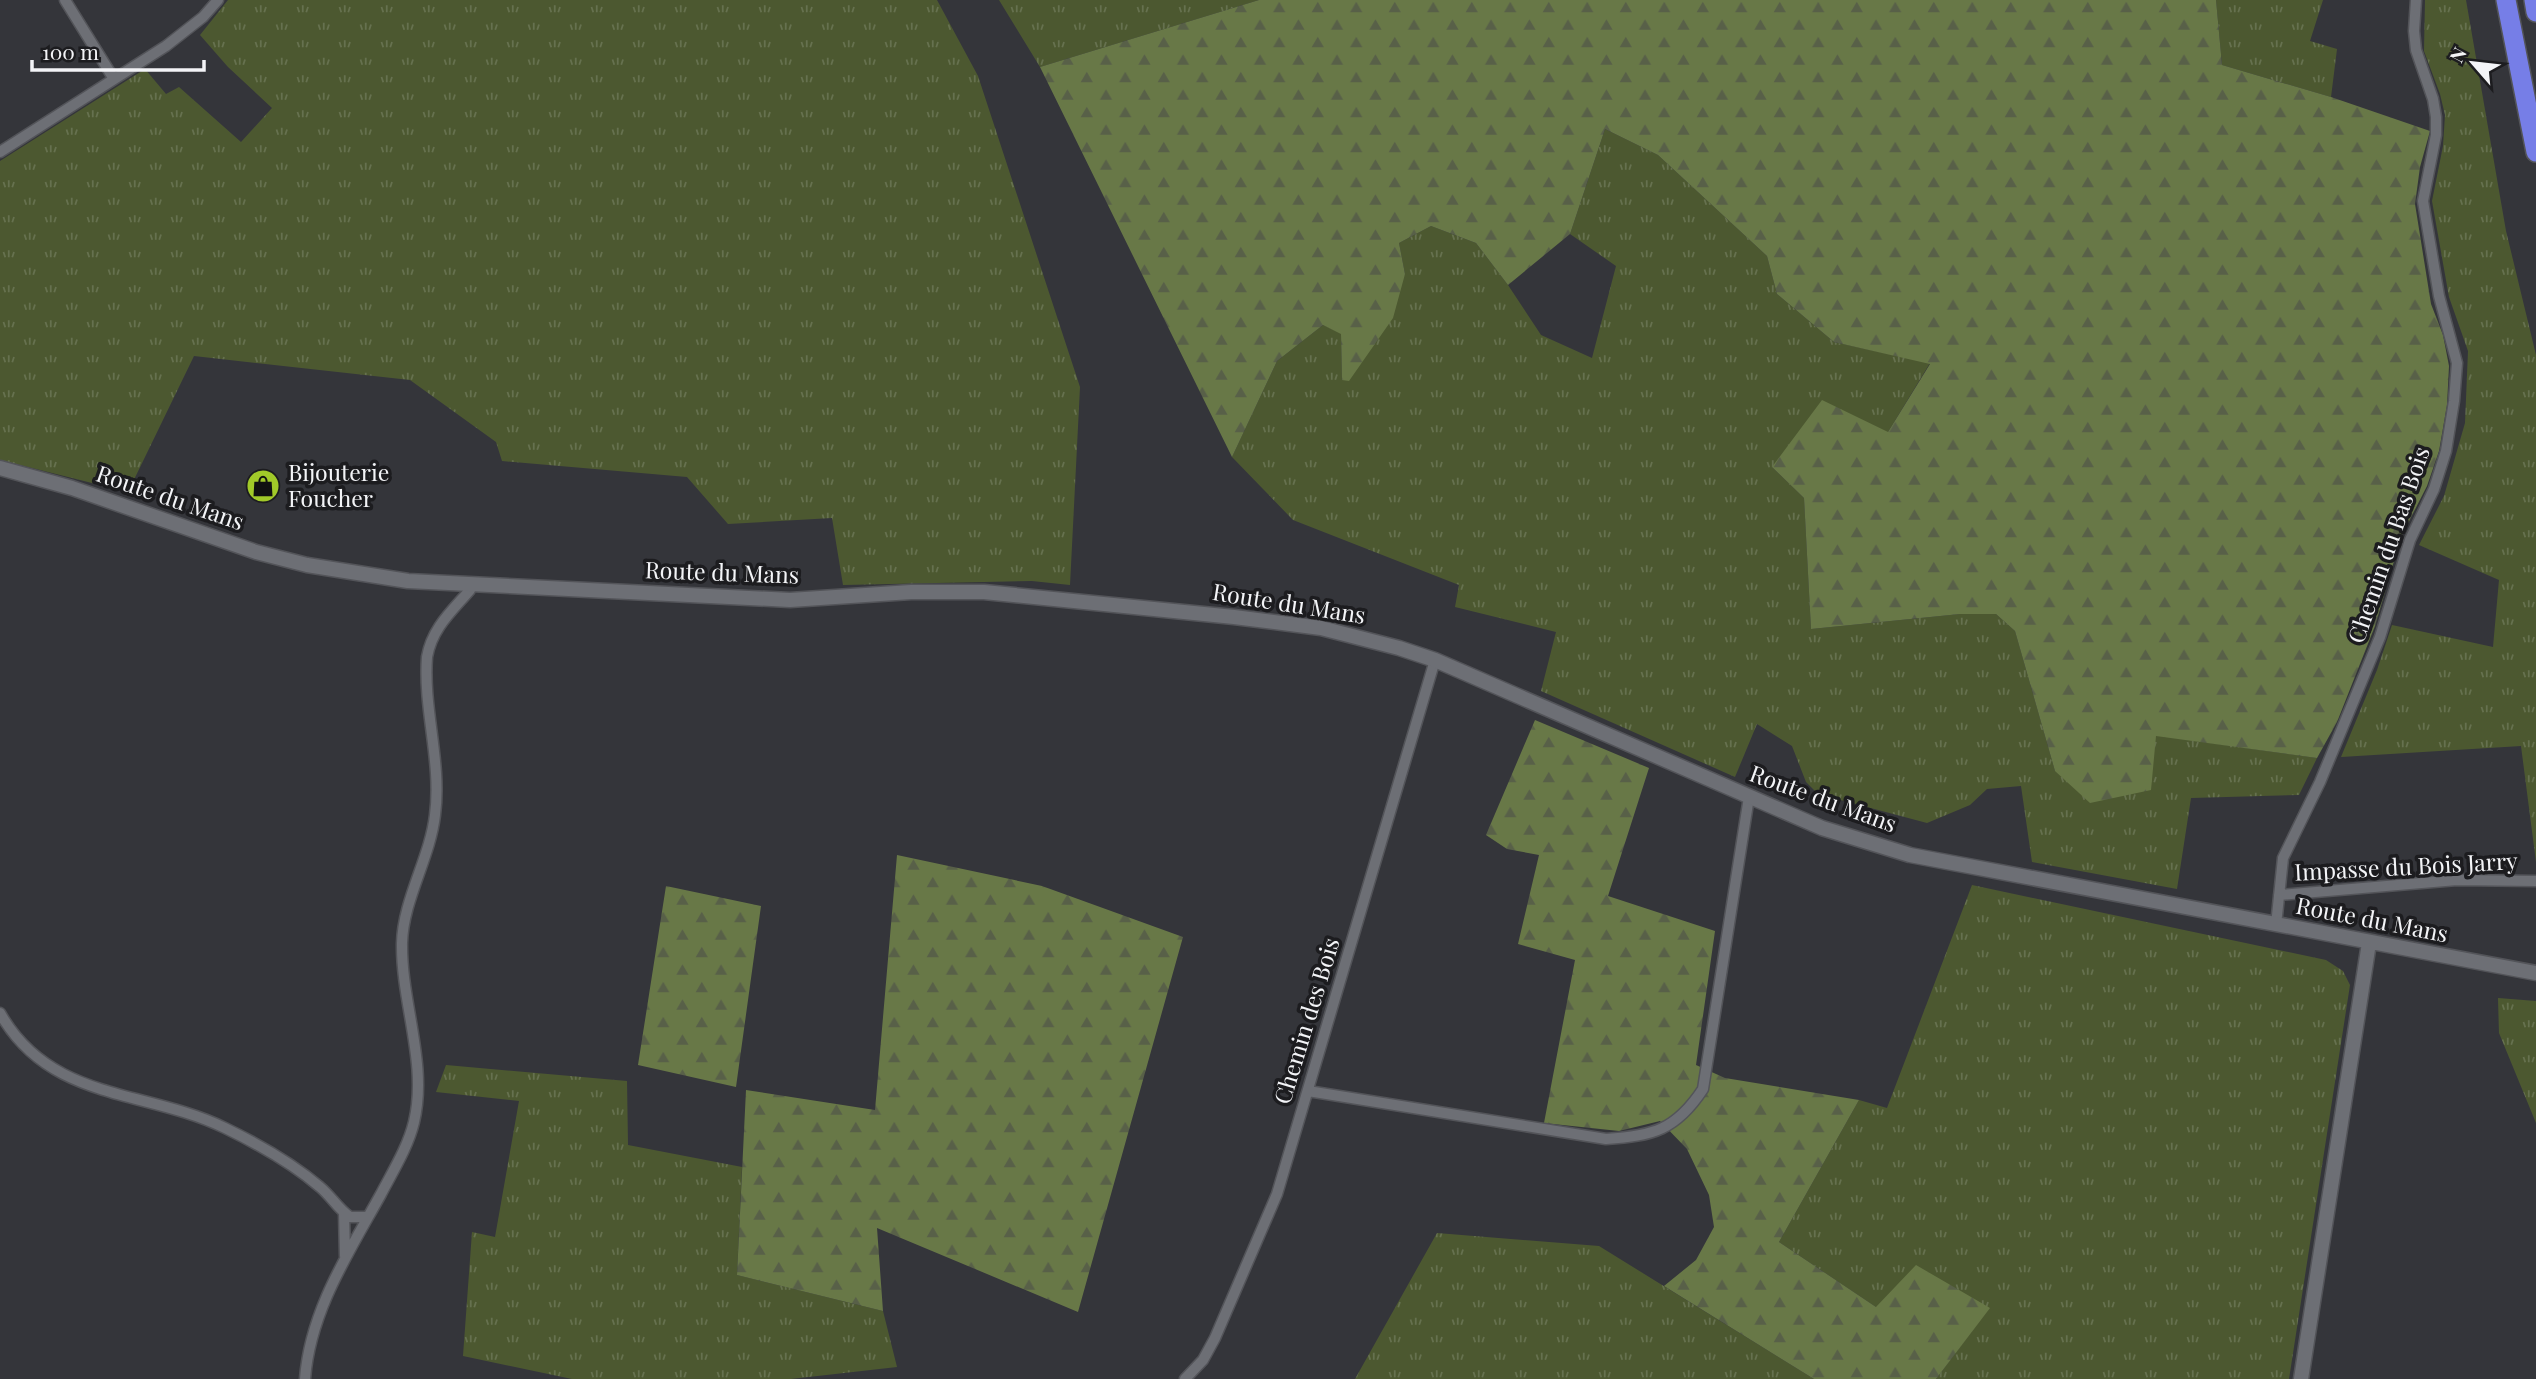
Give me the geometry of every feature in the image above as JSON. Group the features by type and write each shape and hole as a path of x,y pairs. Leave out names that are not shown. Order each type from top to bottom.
{"highway":[{"path":"2506,0 2536,152"},
{"path":"2534,0 2536,12"}],"street":[{"path":"65,0 114,79"},
{"path":"0,152 186,31 218,0"},
{"name":"Chemin du Bas Bois","path":"2276,925 2283,858 2320,782 2380,637 2410,540 2434,489 2446,451 2454,401 2457,363 2439,296 2423,201 2436,135 2436,117 2433,99 2416,50 2416,0"},
{"name":"Route du Mans","path":"0,468 72,488 211,538 285,560 408,581 790,600 935,591 984,592 1321,628 1435,660 1822,828 1910,855 2536,974"},
{"path":"305,1379 320,1311 410,1135 418,1103 418,1079 403,974 402,941 404,923 429,844 438,791 427,657 429,644 438,626 470,590 470,584"},
{"name":"Chemin des Bois","path":"1185,1379 1203,1360 1214,1339 1277,1194 1435,660"},
{"path":"1308,1091 1606,1139 1640,1137 1667,1128 1689,1110 1703,1089 1749,797"},
{"name":"Impasse du Bois Jarry","path":"2279,895 2457,880 2536,881"},
{"path":"2301,1379 2370,943"},
{"path":"0,1013 23,1045 62,1074 103,1092 192,1114 225,1128 264,1149 319,1186 350,1217 368,1217"},
{"path":"344,1213 345,1260"}],"green space":[{"path":"228,0 937,0 978,76 1080,387 1070,585 1032,581 843,585 832,518 728,524 687,477 502,461 496,442 410,380 194,356 128,492 0,460 0,161 145,69 166,94 179,87 241,142 272,108 228,67 200,35"},
{"path":"999,0 1259,0 1040,67"},
{"path":"1259,0 2216,0 2222,65 2331,97 2430,131 2420,167 2415,204 2431,304 2443,335 2449,366 2447,405 2439,451 2427,486 2401,537 2375,626 2337,722 2317,758 2156,736 2151,790 2090,803 2055,771 2015,631 1996,614 1960,614 1811,629 1804,498 1772,467 1822,400 1888,432 1930,364 1834,342 1777,294 1767,256 1658,155 1605,129 1570,234 1508,285 1476,243 1431,226 1399,243 1405,274 1393,318 1349,381 1342,380 1341,334 1323,325 1277,361 1232,457 1040,67"},
{"path":"2216,0 2323,0 2310,41 2337,49 2331,97 2222,65"},
{"path":"2425,0 2466,0 2506,231 2536,355 2536,862 2521,746 2341,757 2377,670 2392,625 2493,647 2499,580 2419,545 2444,496 2465,423 2468,351 2449,297 2432,201 2443,146 2445,115 2424,51"},
{"path":"1605,129 1658,155 1767,256 1777,294 1834,342 1930,363 1888,432 1772,467 1804,498 1811,629 1960,614 1996,614 2015,631 2055,771 2155,735 2317,758 2299,795 2191,798 2177,889 2032,862 2021,786 1987,789 1970,805 1927,823 1818,794 1806,782 1792,746 1757,724 1735,777 1541,691 1556,632 1455,607 1459,585 1293,520 1232,457 1277,361 1323,325 1341,333 1342,380 1405,274 1399,243 1431,226 1476,243 1541,335 1592,358 1616,266 1570,234"},
{"path":"1535,720 1649,768 1608,896 1715,931 1696,1065 1725,1078 1859,1100 1779,1242 1876,1307 1916,1265 1990,1308 1936,1379 1814,1379 1664,1286 1696,1260 1714,1227 1709,1195 1687,1149 1660,1121 1619,1131 1544,1123 1575,960 1518,944 1539,855 1507,849 1486,835"},
{"path":"897,855 1042,886 1183,937 1078,1312 877,1228 883,1311 737,1275 746,1090 875,1110"},
{"path":"1972,885 2326,960 2343,971 2350,985 2289,1379 1936,1379 1989,1308 1876,1307 1779,1242 1859,1100 1887,1108"},
{"path":"666,886 761,906 736,1087 638,1065"},
{"path":"2498,998 2536,1001 2536,1123 2499,1033"},
{"path":"446,1065 627,1081 628,1145 742,1167 737,1275 883,1311 897,1367 791,1379 572,1379 463,1356 472,1232 495,1237 519,1101 436,1092"},
{"path":"1437,1233 1599,1246 1814,1379 1355,1379"}],"place":[{"name":"Bijouterie Foucher","path":"263,486"}]}
